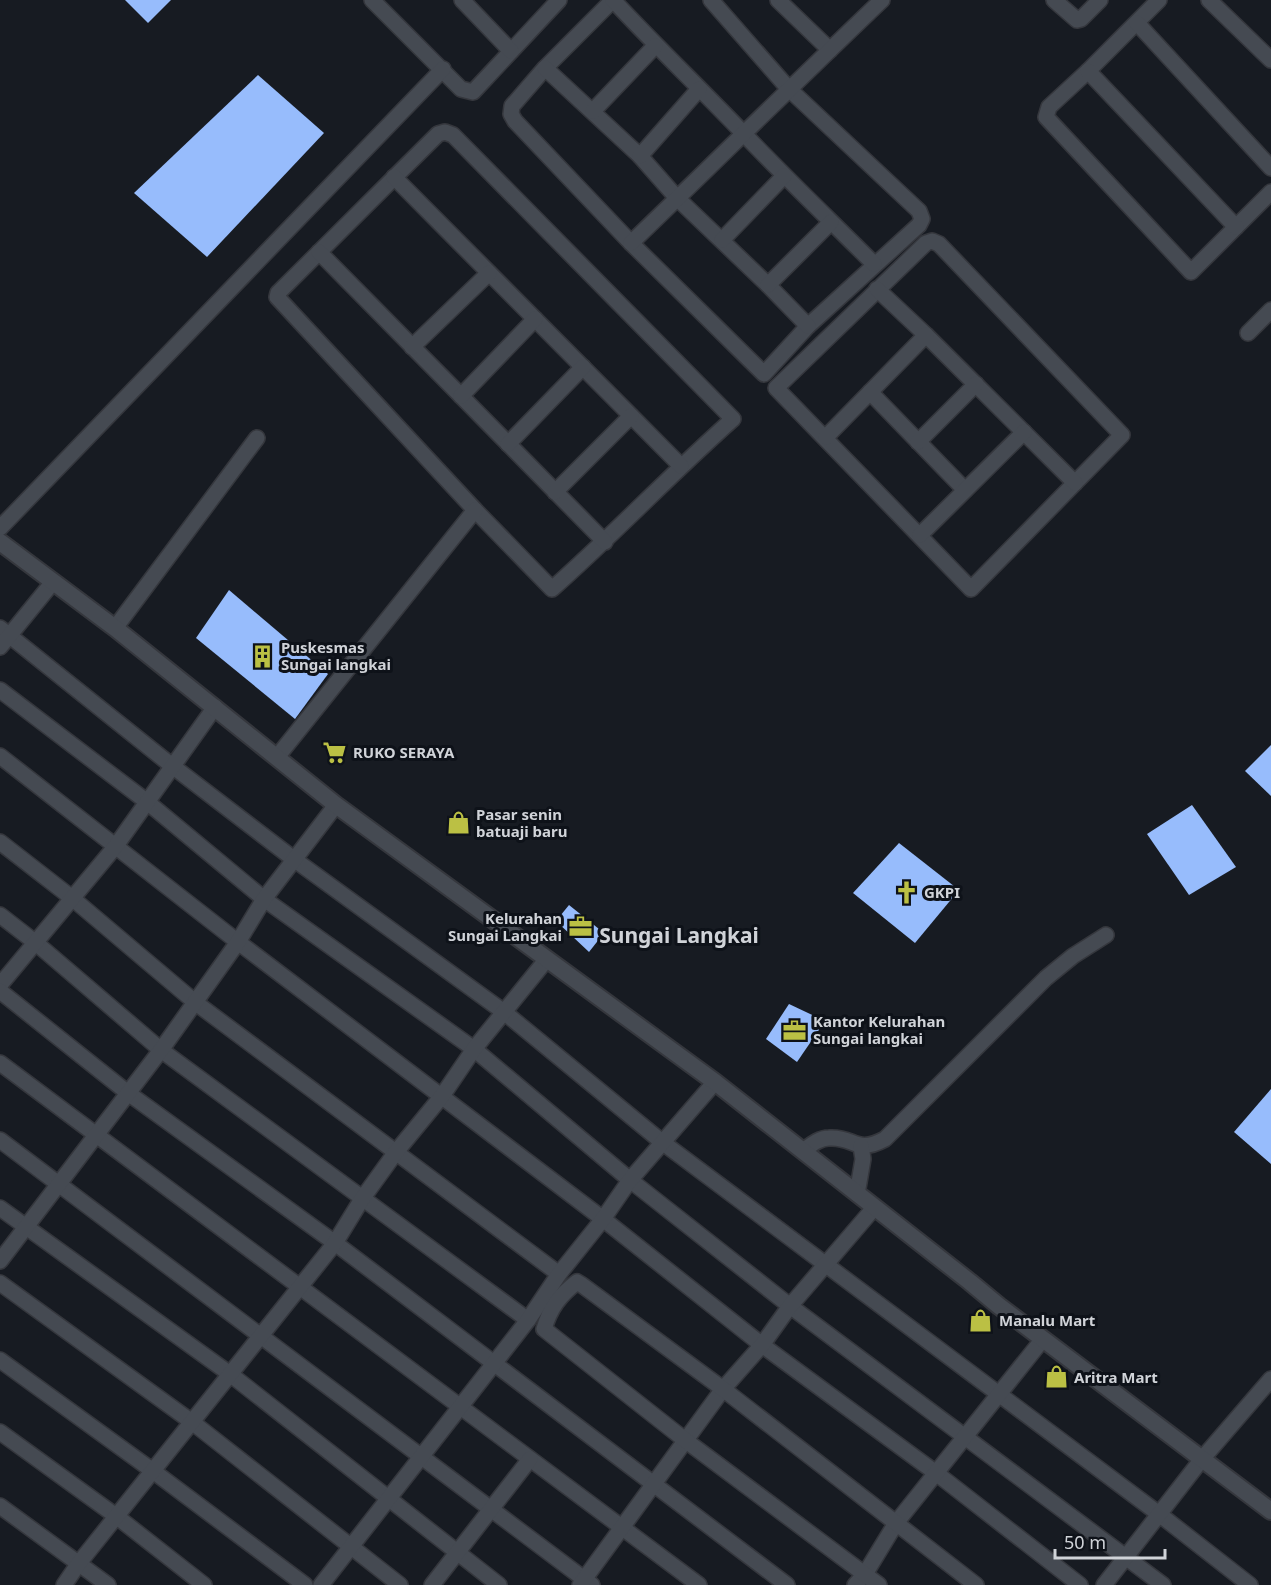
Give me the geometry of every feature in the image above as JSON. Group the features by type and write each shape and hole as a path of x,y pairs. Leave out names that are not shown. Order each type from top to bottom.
{"street":[{"path":"372,0 461,89 473,92 559,0"},
{"path":"711,0 788,88 921,215 922,219 919,225 808,326 764,374 631,243 510,114 512,106 545,68 613,0 655,46 874,264"},
{"path":"778,0 830,50"},
{"path":"631,243 744,134 788,88 882,0"},
{"path":"1054,0 1077,20 1081,19 1100,0"},
{"path":"1159,0 1049,107 1046,117 1191,273 1271,192"},
{"path":"1209,0 1271,60"},
{"path":"468,2 511,51"},
{"path":"1137,23 1271,168"},
{"path":"593,111 655,46"},
{"path":"545,68 640,156 677,198 808,326"},
{"path":"0,528 443,69"},
{"path":"1088,71 1236,227"},
{"path":"640,156 699,89"},
{"path":"445,132 449,134 733,419 552,589 278,299 278,293 394,177 438,134 445,132"},
{"path":"722,240 784,176"},
{"path":"394,177 681,466"},
{"path":"768,285 831,222"},
{"path":"932,241 939,244 1122,435 971,589 776,388 877,289 926,243 932,241"},
{"path":"319,252 604,542"},
{"path":"412,347 489,273"},
{"path":"877,289 1075,483"},
{"path":"1248,333 1271,310"},
{"path":"461,396 536,320"},
{"path":"826,437 926,335"},
{"path":"508,444 583,367"},
{"path":"918,441 976,384"},
{"path":"870,392 965,490"},
{"path":"555,492 631,416"},
{"path":"920,535 1024,432"},
{"path":"115,628 257,438"},
{"path":"277,757 475,510"},
{"path":"0,542 115,628 336,805 715,1082 1157,1427 1271,1511"},
{"path":"53,582 3,636 295,860 504,1012 662,1142 1159,1514 1250,1585"},
{"path":"0,690 146,801 264,899 474,1049 630,1180 790,1306 1163,1585"},
{"path":"0,985 115,847 171,765 215,707"},
{"path":"0,756 238,942 603,1219 762,1345 936,1473 1080,1585"},
{"path":"0,1261 196,1003 264,899 336,805"},
{"path":"0,842 72,898 196,1003 559,1274"},
{"path":"0,915 161,1050 528,1320"},
{"path":"803,1151 816,1142 829,1138 869,1147 885,1139 1046,978 1073,956 1106,935"},
{"path":"64,1585 116,1516 335,1243 362,1199 396,1152 442,1096 474,1049 547,958"},
{"path":"0,991 128,1093 335,1243 788,1585"},
{"path":"0,1063 699,1585"},
{"path":"321,1585 528,1320 559,1274 603,1219 630,1180 715,1082"},
{"path":"0,1140 586,1583 621,1527 723,1389 762,1345 824,1264 874,1208"},
{"path":"856,1194 863,1159 861,1146"},
{"path":"0,1208 230,1374 499,1585"},
{"path":"879,1585 860,1580 544,1329 548,1314 562,1294 577,1282 582,1285 723,1389 976,1585"},
{"path":"0,1283 192,1422 400,1585"},
{"path":"860,1580 896,1523 1043,1339"},
{"path":"0,1360 305,1585"},
{"path":"1104,1585 1203,1459 1271,1379"},
{"path":"0,1432 116,1516 204,1585"},
{"path":"432,1585 530,1459"},
{"path":"0,1506 108,1585"}],"building":[{"path":"125,0 171,0 148,23"},
{"path":"258,75 324,133 207,257 134,193"},
{"name":"Puskesmas Sungai langkai","path":"229,590 328,674 295,719 196,638"},
{"path":"1271,745 1271,796 1245,771"},
{"path":"1192,805 1236,867 1189,895 1147,834"},
{"name":"GKPI","path":"899,843 959,890 915,943 853,893"},
{"name":"Kelurahan Sungai Langkai","path":"569,905 604,933 589,952 556,921"},
{"name":"Kantor Kelurahan Sungai langkai","path":"789,1004 825,1021 797,1062 766,1039"},
{"path":"1271,1089 1271,1164 1234,1132"}],"place":[{"name":"Puskesmas Sungai langkai","path":"263,656"},
{"name":"RUKO SERAYA","path":"335,752"},
{"name":"Pasar senin batuaji baru","path":"458,823"},
{"name":"GKPI","path":"906,892"},
{"name":"Kelurahan Sungai Langkai","path":"580,927"},
{"name":"Kantor Kelurahan Sungai langkai","path":"795,1030"},
{"name":"Manalu Mart","path":"981,1320"},
{"name":"Aritra Mart","path":"1056,1377"}],"district":[{"name":"Sungai Langkai","path":"679,935"}]}
